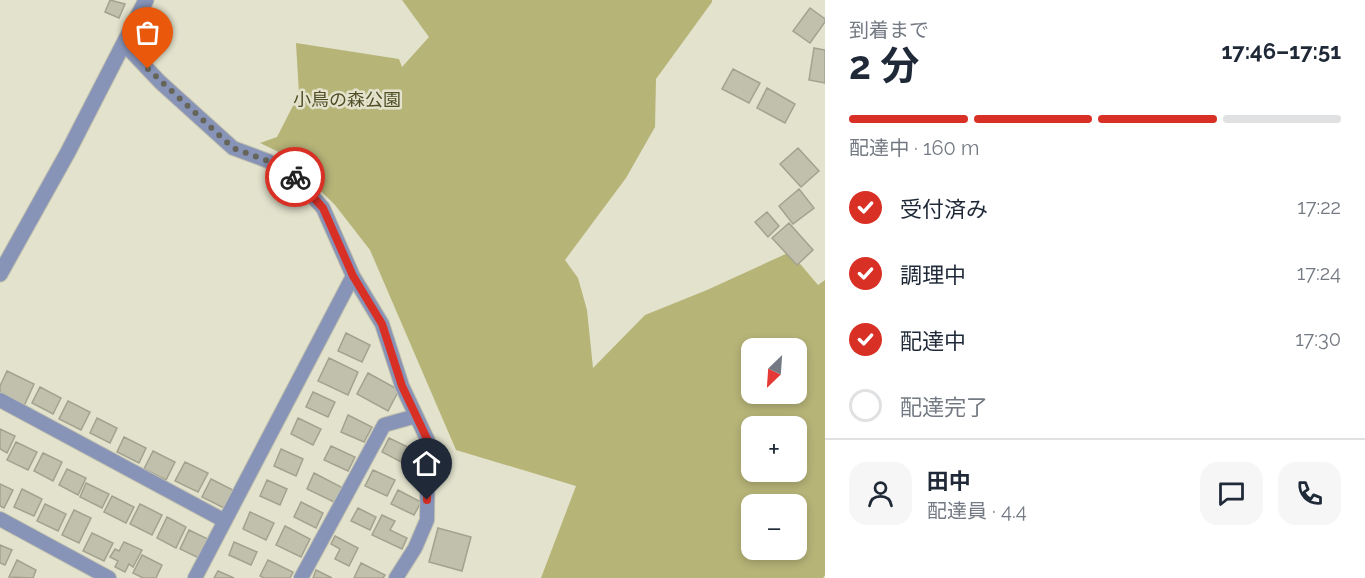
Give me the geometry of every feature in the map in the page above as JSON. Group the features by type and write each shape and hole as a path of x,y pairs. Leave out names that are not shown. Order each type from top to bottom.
{"street":[{"path":"0,274 68,152 146,0"},
{"path":"124,44 160,82 233,148 268,161 293,175 323,208 353,276 382,324 402,386 428,441 427,520 415,548 396,578"},
{"path":"195,578 353,276"},
{"path":"0,400 225,521"},
{"path":"301,578 384,424 416,416"},
{"path":"0,519 109,578"}],"green space":[{"name":"小鳥の森公園","path":"402,0 712,0 656,79 655,127 626,178 565,260 578,278 587,310 593,368 645,315 790,252 818,285 825,280 825,575 823,578 541,578 576,486 456,450 370,250 335,205 283,154 260,143 277,137 299,94 296,43 399,59 402,67 429,37"}],"building":[{"path":"110,0 125,4 119,18 105,12"},
{"path":"810,8 825,19 825,22 810,43 793,31"},
{"path":"814,48 825,50 825,83 809,80"},
{"path":"733,69 760,83 749,103 722,89"},
{"path":"767,88 795,104 785,123 757,108"},
{"path":"798,148 819,171 801,187 780,164"},
{"path":"799,189 814,208 793,224 779,206"},
{"path":"767,212 779,226 768,237 755,222"},
{"path":"789,223 813,250 797,265 772,238"},
{"path":"346,333 370,345 362,362 338,351"},
{"path":"329,358 358,372 348,395 318,381"},
{"path":"7,371 34,384 24,406 0,394 0,386"},
{"path":"368,373 399,390 388,411 357,394"},
{"path":"40,387 61,398 53,414 32,403"},
{"path":"313,392 335,402 328,417 306,407"},
{"path":"68,401 90,412 81,430 59,419"},
{"path":"348,415 372,427 364,442 341,432"},
{"path":"97,418 117,428 110,443 90,433"},
{"path":"298,418 321,429 313,445 291,434"},
{"path":"0,429 15,436 7,453 0,449"},
{"path":"124,437 146,448 139,463 117,452"},
{"path":"389,438 414,450 407,465 382,452"},
{"path":"16,442 37,452 28,470 7,460"},
{"path":"331,446 355,457 348,471 324,460"},
{"path":"281,449 303,459 296,476 274,466"},
{"path":"153,451 175,462 166,480 144,469"},
{"path":"43,453 62,462 53,481 34,471"},
{"path":"185,462 208,473 198,492 175,481"},
{"path":"67,469 86,478 78,495 59,485"},
{"path":"373,470 395,480 387,496 365,486"},
{"path":"314,473 343,488 336,503 307,489"},
{"path":"211,479 237,492 228,510 202,497"},
{"path":"267,480 287,489 280,505 260,496"},
{"path":"86,483 109,494 102,508 80,497"},
{"path":"0,484 13,490 4,508 0,506"},
{"path":"22,489 42,499 34,516 14,507"},
{"path":"398,490 421,502 414,515 391,504"},
{"path":"112,496 134,507 126,523 104,512"},
{"path":"301,502 323,513 316,528 294,517"},
{"path":"45,504 66,514 58,531 37,521"},
{"path":"140,504 162,515 152,535 130,524"},
{"path":"358,508 376,517 370,530 351,521"},
{"path":"74,510 91,518 79,543 62,535"},
{"path":"250,512 274,523 266,540 243,529"},
{"path":"382,515 395,521 390,530 407,538 402,549 372,535"},
{"path":"167,517 186,527 176,548 157,538"},
{"path":"285,526 310,539 301,557 276,545"},
{"path":"438,528 471,537 462,571 429,562"},
{"path":"189,530 210,540 201,559 180,549"},
{"path":"92,533 113,543 104,561 83,551"},
{"path":"335,536 358,548 349,566 335,559 340,549 331,544"},
{"path":"124,542 142,550 133,567 129,564 125,572 115,567 118,561 110,557 115,549 119,551"},
{"path":"234,542 257,552 251,565 229,555"},
{"path":"0,545 12,550 5,565 0,563"},
{"path":"142,555 162,565 156,578 143,578 133,573"},
{"path":"17,560 36,570 33,578 9,577"},
{"path":"268,560 293,572 290,578 260,576"},
{"path":"361,563 385,575 383,578 354,578"},
{"path":"316,570 332,578 313,578"},
{"path":"218,571 234,578 214,578"}],"way so far":[{"path":"148,69 233,148 268,161 295,177"}],"route":[{"path":"295,177 323,208 353,276 382,324 402,386 428,441 427,500"}]}
